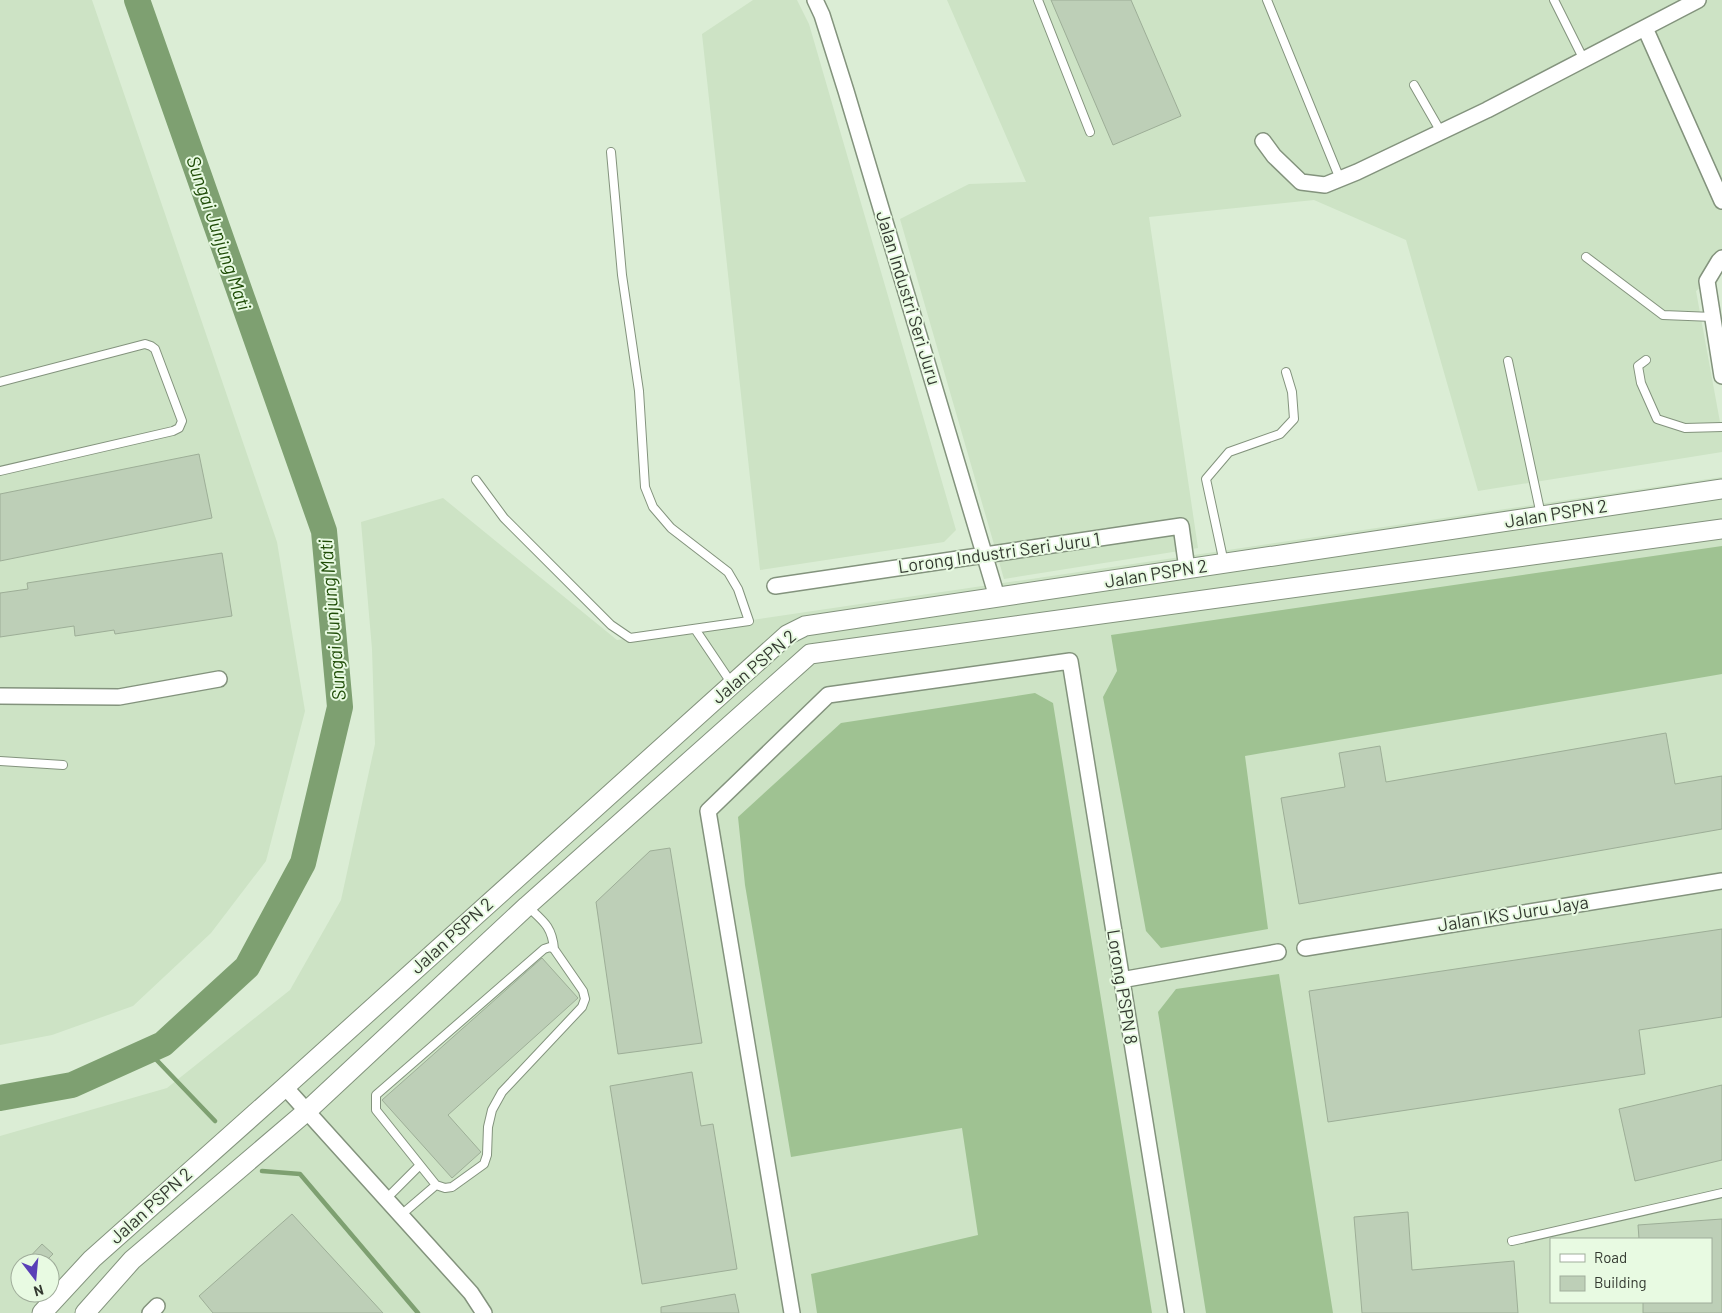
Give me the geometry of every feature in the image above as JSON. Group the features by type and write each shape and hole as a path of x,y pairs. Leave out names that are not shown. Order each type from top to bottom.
{"street":[{"name":"Jalan Industri Seri Juru","path":"815,0 822,15 846,91 997,597"},
{"path":"1263,142 1300,182 1325,185 1441,132 1698,0"},
{"path":"1645,28 1722,201"},
{"path":"1722,258 1707,281 1722,376"},
{"name":"Jalan PSPN 2","path":"42,1313 92,1259 787,635 805,626 1722,489"},
{"name":"Lorong Industri Seri Juru 1","path":"775,586 1180,526 1187,570"},
{"name":"Jalan PSPN 2","path":"85,1313 132,1260 307,1112 527,906 810,654 1722,529"},
{"name":"Lorong PSPN 8","path":"792,1313 708,811 828,695 1070,661 1176,1313"},
{"path":"0,696 119,697 219,679"},
{"name":"Jalan IKS Juru Jaya","path":"1305,948 1722,881"},
{"path":"1121,980 1278,952"},
{"path":"285,1087 471,1293 484,1313"}],"lane":[{"path":"1038,0 1090,132"},
{"path":"1267,0 1340,179"},
{"path":"1554,0 1584,60"},
{"path":"1414,85 1441,132"},
{"path":"476,480 504,518 611,625 630,638 749,621 738,589 728,572 671,528 653,508 645,488 639,391 622,275 611,152"},
{"path":"1586,257 1663,315 1713,318"},
{"path":"0,382 145,344 155,349 182,421 179,428 173,431 0,471"},
{"path":"1646,360 1638,366 1641,383 1657,419 1685,428 1722,427"},
{"path":"1508,361 1542,517"},
{"path":"1224,563 1206,479 1229,452 1280,434 1294,419 1292,392 1286,372"},
{"path":"695,628 732,684"},
{"path":"0,761 63,765"},
{"path":"527,906 550,930 553,936 554,949 583,991 585,999 582,1007 502,1092 492,1110 488,1127 488,1155 484,1164 452,1187 445,1188 436,1185 376,1110 376,1095 544,949 550,947 554,949"},
{"path":"386,1199 420,1165"},
{"path":"401,1215 436,1185"},
{"path":"1512,1241 1722,1193"}],"shaded area":[{"path":"0,0 92,0 277,542 305,711 266,861 211,933 133,1006 52,1035 0,1045"},
{"path":"753,0 797,0 809,24 956,530 944,542 760,570 702,34"},
{"path":"947,0 1722,0 1722,271 1696,291 1722,433 1722,452 1478,491 1406,240 1314,200 1149,217 1198,548 1004,579 900,219 969,184 1026,182"},
{"path":"1722,477 1722,1313 0,1313 0,1136 167,1088 290,990 341,900 375,744 372,649 361,522 443,498 617,640"},
{"path":"1722,546 1722,674 1245,756 1268,929 1161,948 1146,931 1103,697 1117,671 1111,635"},
{"path":"1035,693 1053,703 1152,1313 817,1313 811,1274 978,1235 962,1128 791,1157 745,885 738,817 841,723"},
{"path":"1279,974 1333,1313 1206,1313 1158,1012 1176,989"}],"building":[{"path":"1051,0 1131,0 1181,116 1113,145"},
{"path":"199,454 212,518 0,561 0,494"},
{"path":"222,553 232,616 115,634 114,630 75,636 74,626 0,637 0,593 28,589 27,583"},
{"path":"1666,733 1675,784 1722,776 1722,829 1299,904 1281,798 1345,787 1339,753 1380,746 1386,782"},
{"path":"670,848 702,1043 618,1054 596,902 650,851"},
{"path":"1722,929 1722,1017 1639,1030 1645,1074 1328,1122 1309,991"},
{"path":"542,958 578,998 448,1115 481,1152 452,1178 382,1100"},
{"path":"692,1072 701,1126 713,1124 737,1269 642,1284 610,1086"},
{"path":"1722,1085 1722,1160 1635,1181 1619,1109"},
{"path":"1408,1212 1412,1270 1514,1261 1518,1313 1362,1313 1354,1217"},
{"path":"292,1214 383,1313 213,1313 199,1296"},
{"path":"1722,1219 1722,1313 1643,1313 1643,1303 1712,1303 1712,1238 1639,1238 1638,1225"},
{"path":"42,1244 52,1253 33,1253"},
{"path":"735,1294 739,1313 661,1313 661,1307"}],"waterway":[{"name":"Sungai Junjung Mati","path":"0,1098 72,1085 163,1044 247,967 303,863 340,707 324,531 137,0"},
{"path":"148,1051 215,1121"},
{"path":"262,1171 300,1174 418,1313"}]}
